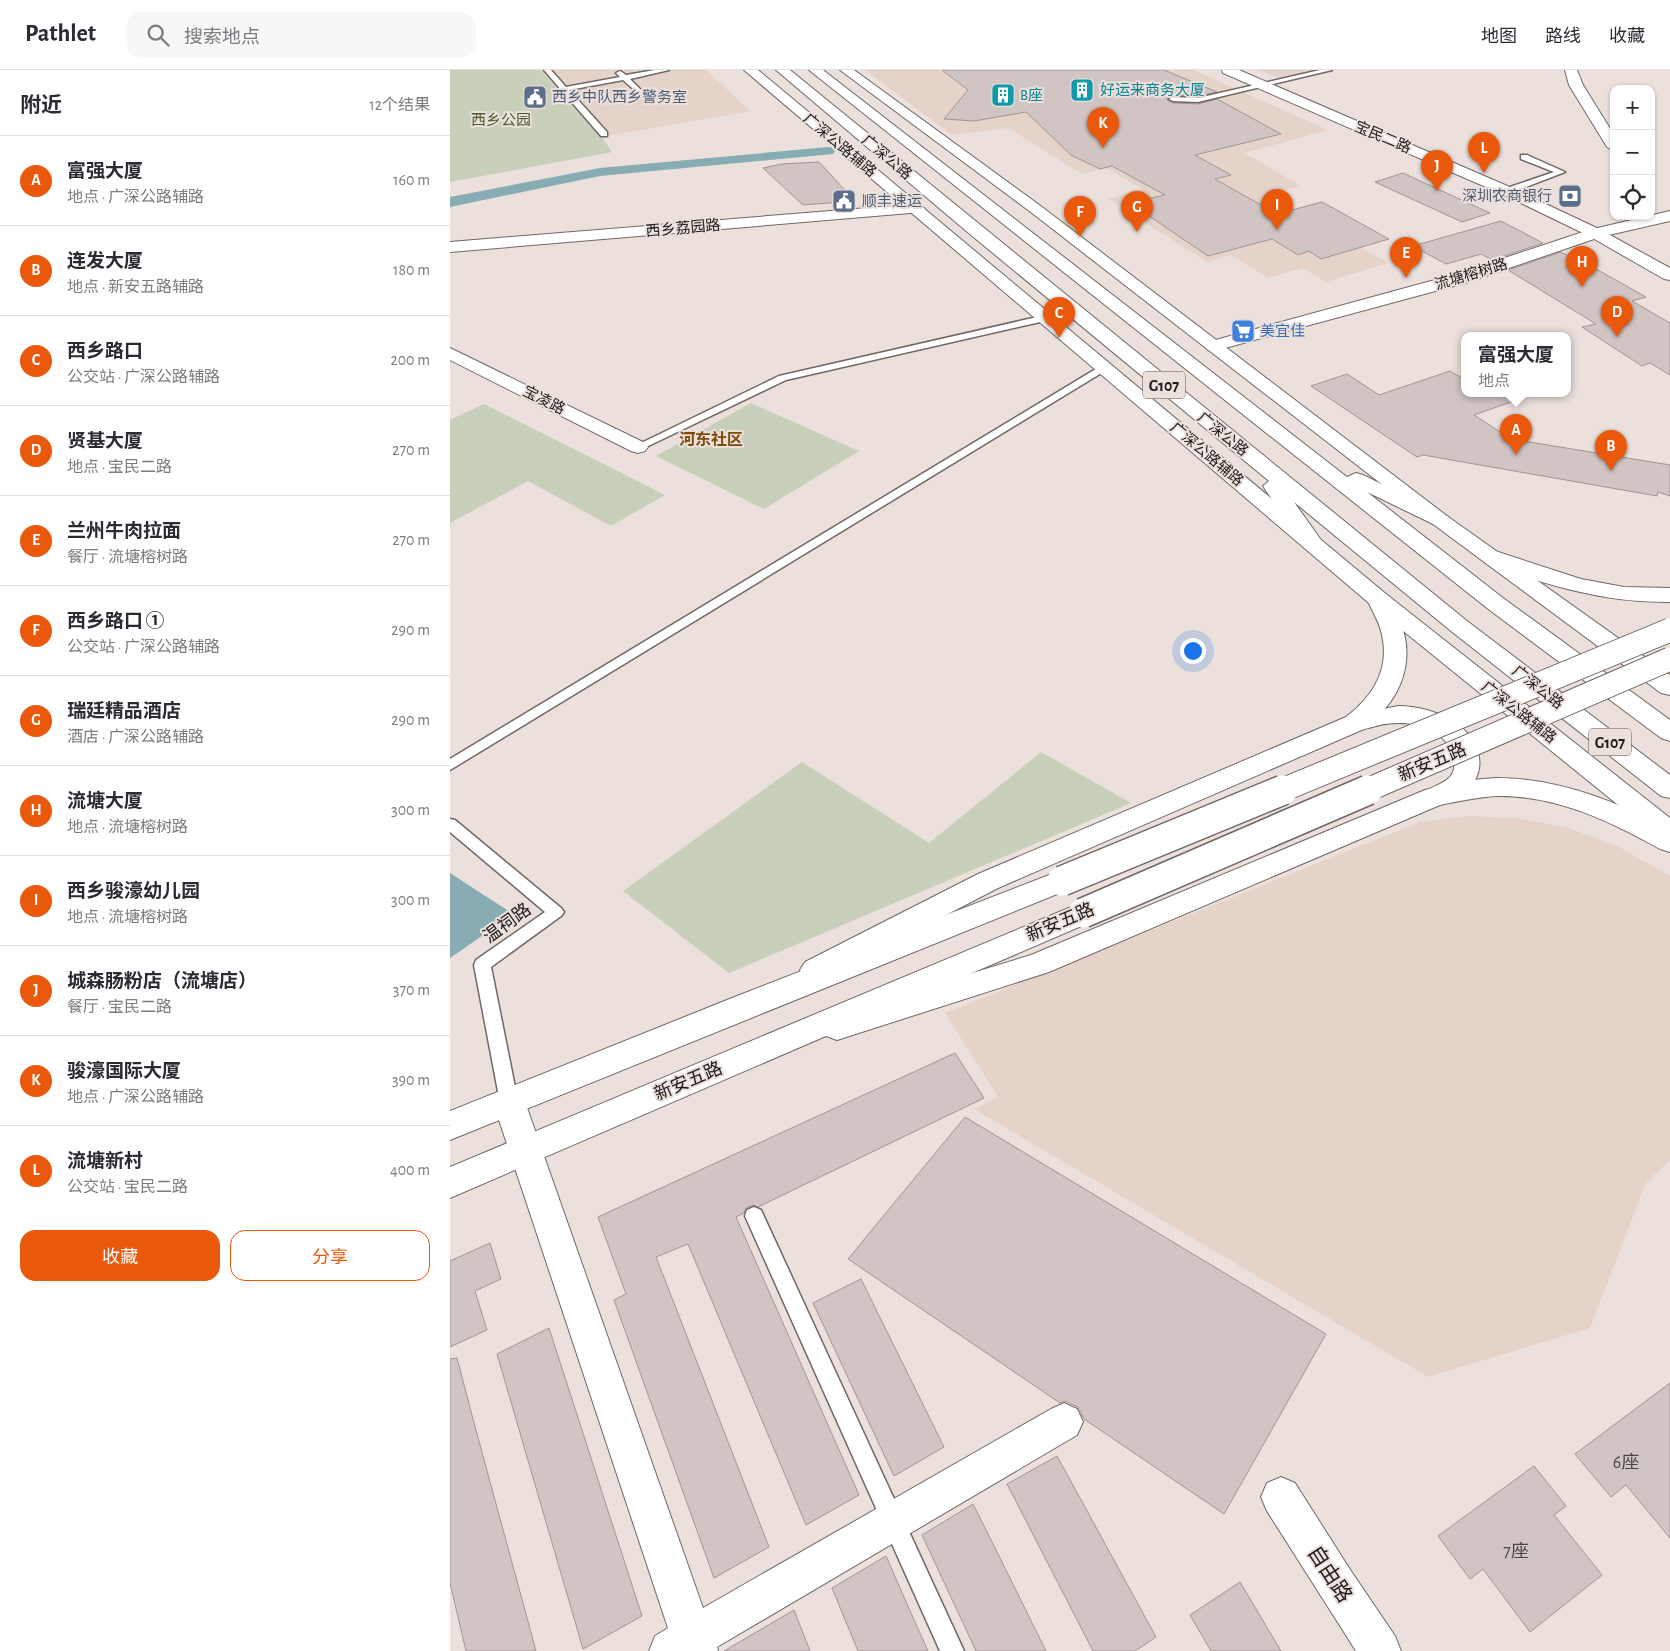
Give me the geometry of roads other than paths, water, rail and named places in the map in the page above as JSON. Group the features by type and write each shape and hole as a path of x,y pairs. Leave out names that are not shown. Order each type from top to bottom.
{"main road":[{"name":"广深公路辅路","path":"750,70 1310,540 1378,600 1670,832"},
{"path":"780,94 783,70"},
{"name":"广深公路","path":"783,70 1257,462 1459,626 1670,789"},
{"name":"广深公路","path":"815,70 1495,603 1670,732"},
{"path":"846,70 1037,210 1440,520 1670,687"},
{"name":"宝民二路","path":"1228,70 1507,191 1595,233 1670,275"},
{"path":"1571,70 1576,85 1610,140"},
{"path":"864,108 865,84"},
{"name":"西乡荔园路","path":"450,247 917,209"},
{"name":"流塘榕树路","path":"1214,346 1459,278 1595,233 1665,213"},
{"name":"宝凌路","path":"450,353 638,447"},
{"path":"1310,457 1440,520"},
{"path":"1257,462 1310,540"},
{"path":"1492,557 1559,581 1602,591 1670,595"},
{"path":"1355,723 1371,711 1384,696 1392,681 1395,658 1394,637 1378,600"},
{"name":"新安五路","path":"450,1126 742,1007 1062,880 1670,630"},
{"name":"新安五路","path":"450,1183 1670,659"},
{"path":"742,1007 988,881 1355,723 1395,714 1412,715 1427,719 1445,728 1459,740 1467,754 1468,768 1462,781 1449,791 1038,964 757,1052"},
{"path":"1434,797 1467,790 1504,786 1540,790 1578,800 1637,823 1670,842"},
{"path":"509,1102 686,1647 893,1522 1064,1422"},
{"name":"自由路","path":"1281,1497 1380,1651"}],"lane":[{"path":"547,70 604,134"},
{"path":"617,70 640,93"},
{"path":"564,89 666,70"},
{"path":"1173,99 1198,100 1329,70"},
{"path":"1507,191 1561,172 1524,157"},
{"path":"638,447 783,378 1046,318"},
{"path":"450,765 1104,367"},
{"name":"温祠路","path":"450,824 556,912 482,965 509,1102"},
{"path":"754,1216 952,1651"}],"water":[{"path":"450,873 507,910 502,922 450,958"}],"waterway":[{"path":"450,202 600,172 828,151"}],"place":[{"name":"好运来商务大厦","path":"1082,90"},
{"name":"B座","path":"1003,95"},
{"name":"西乡中队西乡警务室","path":"535,97"},
{"name":"骏濠国际大厦","path":"1103,148"},
{"name":"流塘新村","path":"1484,173"},
{"name":"城森肠粉店（流塘店）","path":"1437,191"},
{"name":"深圳农商银行","path":"1570,196"},
{"name":"顺丰速运","path":"844,201"},
{"name":"西乡骏濠幼儿园","path":"1277,230"},
{"name":"瑞廷精品酒店","path":"1137,232"},
{"name":"西乡路口 ①","path":"1080,237"},
{"name":"兰州牛肉拉面","path":"1406,278"},
{"name":"流塘大厦","path":"1582,287"},
{"name":"美宜佳","path":"1243,331"},
{"name":"贤基大厦","path":"1617,337"},
{"name":"西乡路口","path":"1059,338"},
{"name":"富强大厦","path":"1516,455"},
{"name":"连发大厦","path":"1611,471"}],"district":[{"name":"河东社区","path":"711,439"}],"park label":[{"name":"西乡公园","path":"501,120"}]}
